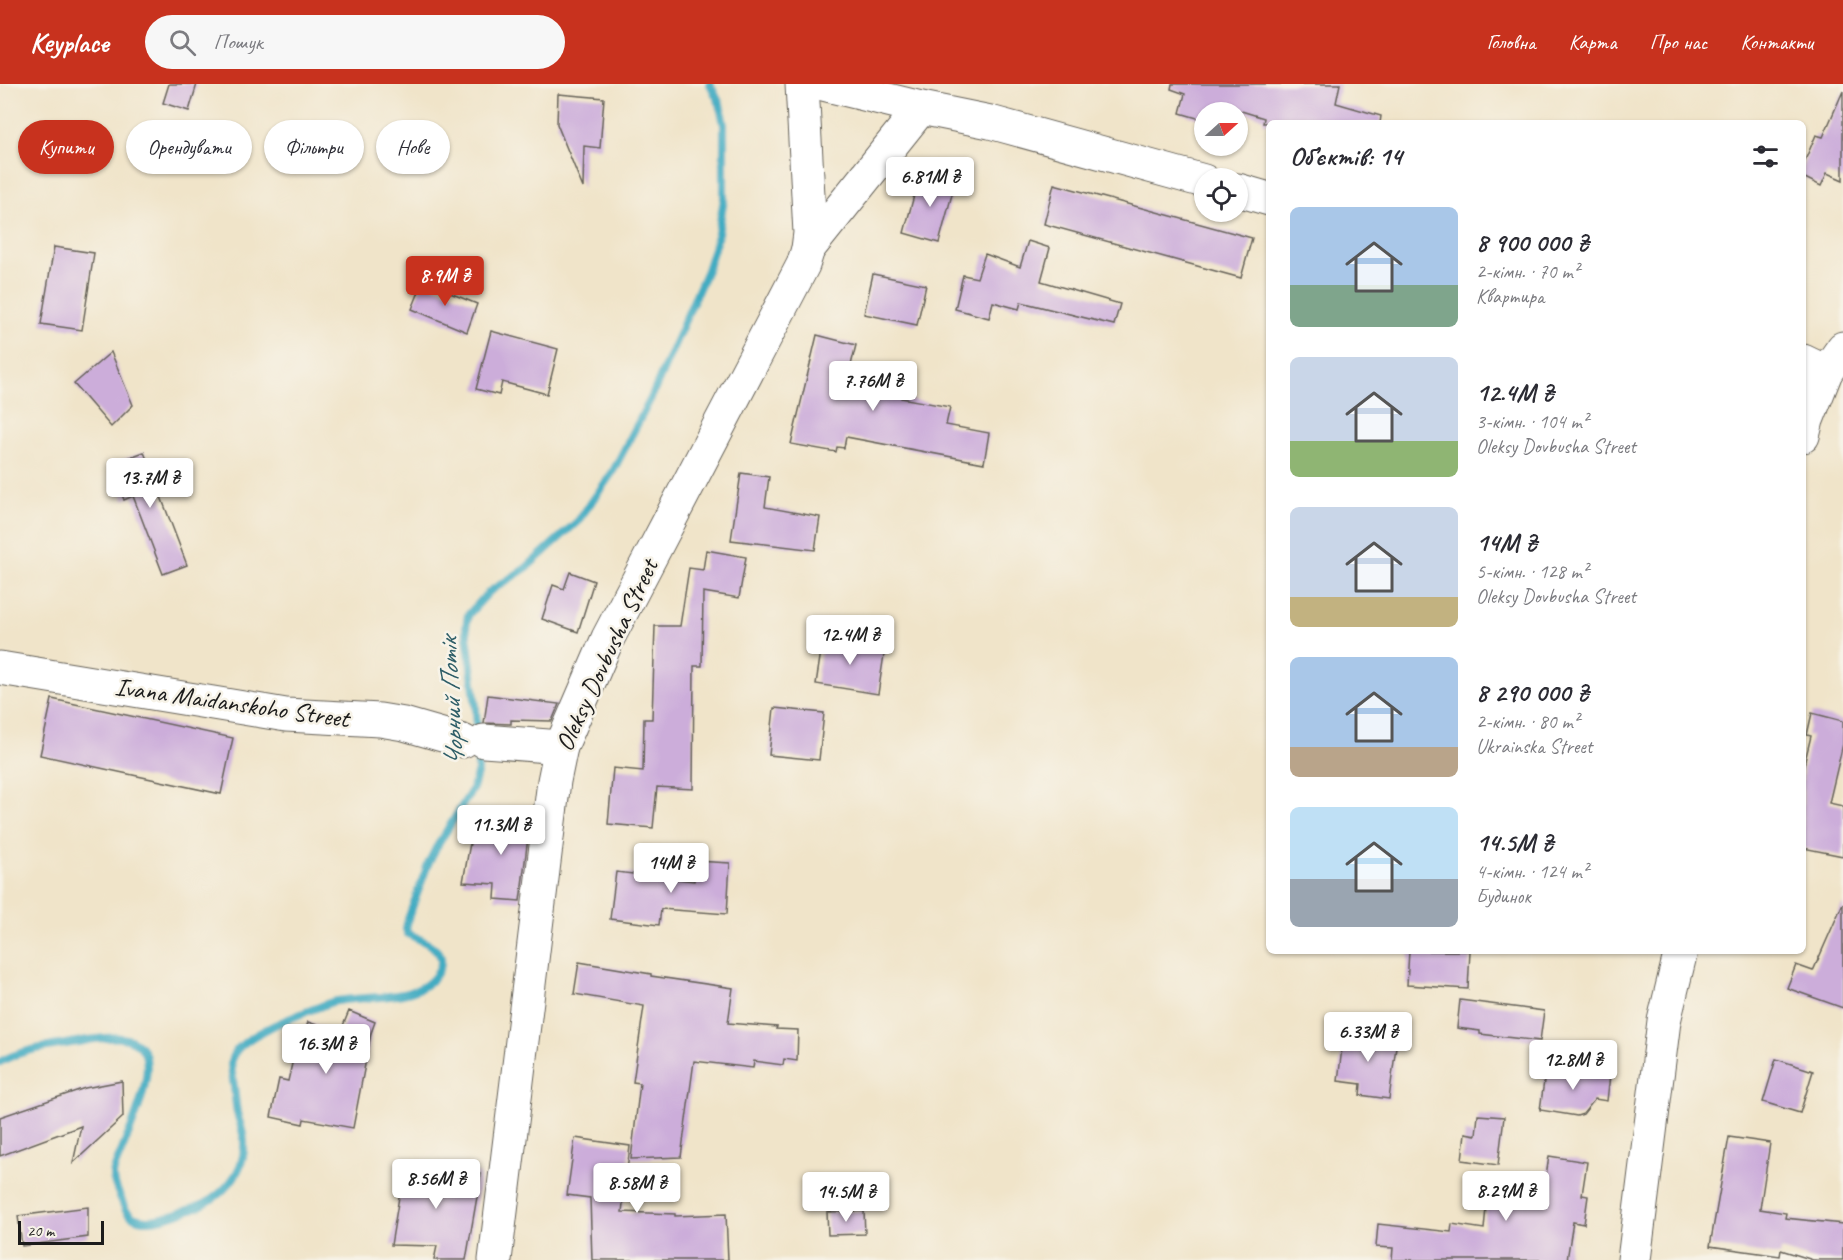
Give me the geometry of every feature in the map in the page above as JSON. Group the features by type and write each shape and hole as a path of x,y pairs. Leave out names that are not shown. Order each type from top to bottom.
{"street":[{"name":"Oleksy Dovbusha Street","path":"495,1260 554,781 561,747 608,638 795,280 808,249 809,215 802,84"},
{"path":"823,84 990,122 1194,178"},
{"path":"808,249 921,108"},
{"path":"1248,193 1266,198"},
{"path":"1806,424 1824,360"},
{"name":"Ivana Maidanskoho Street","path":"0,668 286,715 380,720 474,741 561,747"},
{"path":"1634,1260 1664,1021 1680,954"}],"building":[{"path":"169,84 197,84 189,111 163,103"},
{"path":"1172,84 1340,84 1336,103 1381,116 1380,120 1266,120 1266,123 1263,123 1264,118 1248,113 1248,102 1194,102 1194,117 1180,113 1185,94 1171,89"},
{"path":"1843,91 1843,180 1827,173 1821,186 1806,178 1806,158 1816,135 1823,137"},
{"path":"558,94 604,98 600,148 584,146 583,188 557,124"},
{"path":"920,173 955,183 939,243 904,233"},
{"path":"1054,184 1252,238 1241,278 1044,224"},
{"path":"1028,241 1050,248 1041,281 1120,304 1114,325 1021,302 1019,309 993,302 989,318 955,309 963,275 977,278 985,254 1020,267"},
{"path":"54,247 94,253 82,330 41,324"},
{"path":"873,274 926,285 917,325 864,314"},
{"path":"423,282 477,304 467,332 412,309"},
{"path":"491,331 558,349 547,394 502,382 499,395 476,389"},
{"path":"817,335 856,345 848,377 903,387 901,398 950,407 946,425 989,433 984,463 846,437 844,448 837,447 836,452 791,444"},
{"path":"111,352 133,405 111,427 74,384"},
{"path":"144,452 187,565 163,574 133,496 124,500 111,464"},
{"path":"741,473 769,477 765,507 820,517 815,550 731,540"},
{"path":"706,550 746,557 739,598 703,592 702,666 694,666 693,789 657,787 653,828 608,824 613,768 643,771 644,719 652,719 655,626 680,626 689,568 703,570"},
{"path":"570,572 594,581 578,632 542,619 553,585 564,589"},
{"path":"823,638 885,648 878,694 816,684"},
{"path":"488,695 559,704 552,721 511,720 511,724 484,723"},
{"path":"52,699 233,738 221,794 40,755"},
{"path":"774,708 824,713 819,760 769,755"},
{"path":"1812,713 1843,721 1843,744 1829,803 1843,806 1843,856 1806,849 1806,757 1811,736 1807,735"},
{"path":"497,810 531,813 520,901 495,899 496,884 463,882 472,832 495,837"},
{"path":"696,861 730,863 727,914 661,909 659,925 610,919 616,872 694,881"},
{"path":"1843,903 1843,1008 1787,988 1796,965 1813,971"},
{"path":"1409,954 1470,954 1468,989 1407,985"},
{"path":"579,962 651,974 651,976 733,988 728,1023 798,1030 797,1061 784,1059 783,1065 754,1061 753,1068 694,1061 681,1157 631,1159 640,1083 633,1082 644,1006 574,994"},
{"path":"1460,1000 1544,1011 1540,1041 1480,1034 1480,1031 1457,1028"},
{"path":"349,1011 375,1022 353,1128 304,1119 303,1124 271,1117 279,1079 288,1081 294,1055 298,1056 308,1022 340,1033"},
{"path":"1344,1032 1397,1039 1389,1099 1360,1095 1361,1084 1338,1081"},
{"path":"1776,1059 1813,1071 1800,1113 1763,1102"},
{"path":"1546,1067 1610,1075 1607,1101 1595,1099 1583,1114 1577,1116 1540,1110"},
{"path":"122,1081 123,1117 73,1163 81,1126 0,1156 0,1117 85,1088"},
{"path":"1478,1115 1504,1117 1498,1165 1462,1160 1465,1133 1476,1135"},
{"path":"1729,1137 1770,1143 1760,1209 1786,1213 1785,1218 1843,1224 1843,1260 1813,1260 1781,1250 1780,1256 1710,1246"},
{"path":"575,1138 630,1146 622,1212 675,1214 675,1216 726,1214 728,1260 592,1260 590,1198 567,1195"},
{"path":"1549,1156 1587,1162 1582,1195 1588,1196 1584,1224 1573,1222 1567,1260 1392,1260 1393,1248 1376,1247 1378,1224 1451,1232 1452,1224 1484,1229 1489,1176 1545,1183"},
{"path":"405,1161 481,1174 466,1260 434,1260 437,1246 391,1245"},
{"path":"88,1207 88,1237 22,1246 18,1216"},
{"path":"864,1211 865,1234 828,1235 827,1212"}],"waterway":[{"name":"Чорний Потік","path":"0,1062 31,1050 101,1038 128,1039 140,1046 147,1066 146,1080 113,1178 130,1215 145,1220 159,1219 192,1209 212,1199 229,1184 241,1165 244,1138 237,1112 231,1063 232,1057 241,1046 277,1024 329,1003 407,993 421,988 433,979 440,967 440,955 431,946 408,934 406,929 428,864 473,788 478,770 476,707 466,627 468,615 489,592 526,568 578,521 612,473 651,398 707,270 717,239 724,199 724,125 720,104 710,84"}]}
